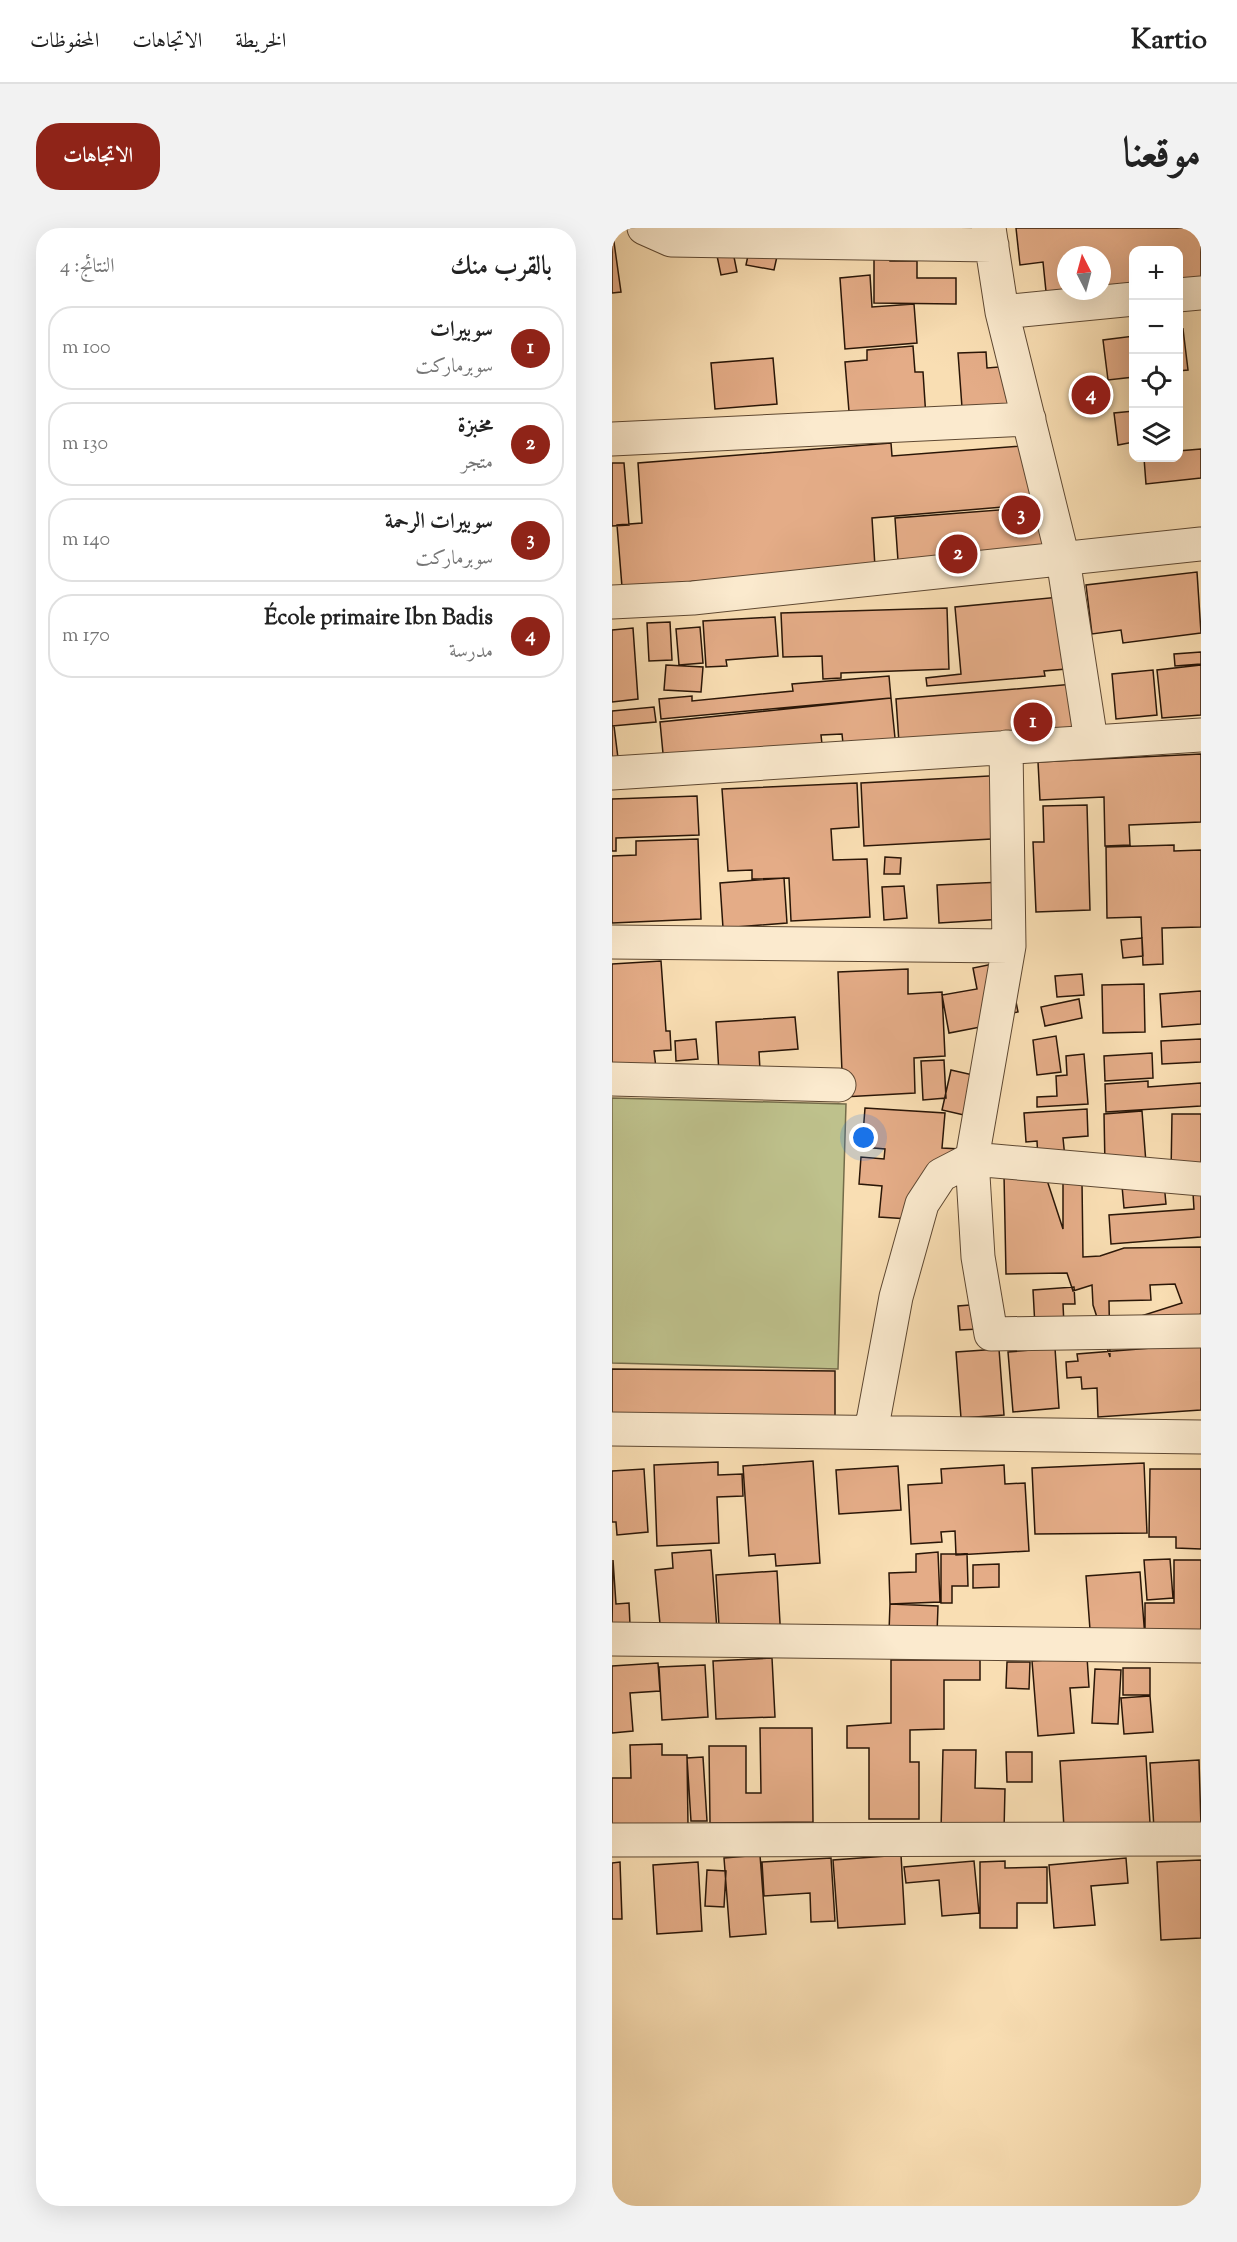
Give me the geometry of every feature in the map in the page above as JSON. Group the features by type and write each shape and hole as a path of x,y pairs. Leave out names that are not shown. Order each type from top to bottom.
{"street":[{"path":"644,228 671,240 991,236 1002,312 1063,559 1091,741"},
{"path":"1183,295 1201,293"},
{"path":"1002,312 1129,299"},
{"path":"612,439 1029,418"},
{"path":"612,602 693,598 1201,544"},
{"path":"612,773 1201,735"},
{"path":"1006,747 1010,946 972,1159 978,1257 991,1334 1201,1331"},
{"path":"612,942 1010,946"},
{"path":"612,1078 839,1085"},
{"path":"872,1432 897,1297 922,1204 941,1175 972,1159 1201,1179"},
{"path":"612,1429 1201,1437"},
{"path":"612,1639 1201,1646"},
{"path":"612,1840 1201,1839"}],"green space":[{"path":"612,1098 846,1104 838,1369 612,1363"}],"building":[{"path":"612,228 621,292 612,293"},
{"path":"1016,228 1201,228 1201,282 1183,284 1183,246 1129,246 1129,290 1111,295 1111,246 1057,246 1057,300 1091,300 1048,311 1043,262 1020,265"},
{"path":"750,246 778,252 774,270 746,265"},
{"path":"732,247 737,272 721,275 716,251"},
{"path":"874,252 890,253 890,261 917,261 917,278 956,278 956,304 874,303"},
{"path":"870,275 872,307 914,304 917,343 845,349 840,278"},
{"path":"1183,329 1188,370 1183,370"},
{"path":"1129,337 1129,378 1108,380 1103,340"},
{"path":"913,346 915,372 923,372 926,418 850,424 845,362 867,360 867,350"},
{"path":"986,352 987,368 1023,365 1026,417 963,421 958,353"},
{"path":"773,358 777,404 715,409 711,363"},
{"path":"1129,412 1129,443 1118,445 1114,413"},
{"path":"891,443 892,456 1046,444 1051,503 872,518 875,567 622,587 617,525 642,523 638,463"},
{"path":"1201,449 1201,478 1146,484 1144,462 1183,462 1183,451"},
{"path":"612,463 624,463 629,525 612,526"},
{"path":"1052,506 1056,563 899,575 895,518"},
{"path":"1197,572 1201,633 1123,643 1121,630 1092,634 1086,585"},
{"path":"1070,596 1077,668 1044,671 1045,676 927,686 926,678 961,674 955,607"},
{"path":"947,608 949,669 841,673 841,678 823,679 822,656 783,657 781,613"},
{"path":"775,617 778,656 726,660 727,666 706,667 703,621"},
{"path":"670,622 672,660 649,661 647,623"},
{"path":"700,627 703,663 679,665 676,629"},
{"path":"633,628 638,699 612,702 612,630"},
{"path":"1201,652 1201,664 1175,666 1174,654"},
{"path":"666,665 703,667 701,692 664,690"},
{"path":"1201,665 1201,715 1162,718 1157,670"},
{"path":"1153,670 1157,715 1116,719 1112,674"},
{"path":"889,676 891,698 661,719 659,699 692,696 692,701 793,691 792,684"},
{"path":"1074,684 1078,729 899,743 896,699"},
{"path":"891,698 896,748 844,753 842,734 821,735 822,744 664,764 660,722"},
{"path":"654,707 656,722 612,726 612,711"},
{"path":"612,726 614,726 619,766 612,767"},
{"path":"1201,754 1201,822 1129,825 1130,845 1105,846 1104,797 1040,800 1038,762"},
{"path":"1007,775 1010,838 864,846 861,783"},
{"path":"857,783 859,827 831,829 833,860 867,859 870,917 791,921 789,878 752,879 752,870 728,871 722,789"},
{"path":"697,796 699,835 616,838 616,851 612,851 612,799"},
{"path":"1087,805 1090,910 1036,912 1033,842 1044,842 1043,806"},
{"path":"698,839 701,919 612,923 612,856 636,855 636,841"},
{"path":"1174,845 1174,851 1201,850 1201,927 1162,928 1163,964 1143,965 1141,917 1107,918 1106,847"},
{"path":"885,857 901,858 900,874 884,874"},
{"path":"784,878 787,923 723,928 720,883"},
{"path":"1002,882 1004,919 939,923 937,885"},
{"path":"904,886 907,918 884,920 882,887"},
{"path":"1142,938 1143,956 1123,958 1121,940"},
{"path":"661,961 666,1031 670,1031 671,1050 654,1051 656,1068 612,1080 612,964"},
{"path":"1008,961 1018,1012 989,1017 991,1025 949,1033 942,995 977,989 973,968"},
{"path":"908,969 908,994 942,992 945,1056 914,1058 915,1093 843,1097 838,972"},
{"path":"1082,974 1084,995 1057,997 1055,976"},
{"path":"1144,984 1145,1032 1103,1033 1102,985"},
{"path":"1201,991 1201,1024 1162,1027 1160,994"},
{"path":"1079,999 1082,1018 1045,1026 1041,1007"},
{"path":"795,1017 798,1049 759,1052 761,1088 720,1091 716,1022"},
{"path":"1056,1036 1061,1072 1037,1075 1033,1040"},
{"path":"696,1039 698,1059 676,1061 675,1041"},
{"path":"1201,1039 1201,1062 1162,1064 1161,1041"},
{"path":"1152,1053 1153,1078 1105,1081 1104,1056"},
{"path":"1084,1054 1088,1104 1037,1107 1037,1097 1057,1096 1056,1076 1067,1075 1066,1056"},
{"path":"944,1060 946,1098 923,1100 921,1061"},
{"path":"951,1070 995,1080 986,1120 942,1110"},
{"path":"1148,1081 1148,1087 1201,1083 1201,1106 1106,1112 1105,1084"},
{"path":"865,1108 945,1113 942,1148 960,1149 924,1220 879,1217 882,1186 859,1184 861,1157 884,1159 885,1149 862,1147"},
{"path":"1087,1109 1088,1136 1063,1138 1065,1158 1038,1159 1037,1141 1026,1142 1024,1113"},
{"path":"1142,1111 1146,1163 1105,1166 1104,1114"},
{"path":"1172,1114 1201,1114 1201,1175 1171,1174"},
{"path":"1045,1174 1063,1229 1063,1182 1082,1182 1083,1257 1100,1256 1124,1248 1201,1247 1201,1314 1142,1334 1141,1316 1182,1303 1175,1284 1150,1285 1151,1300 1109,1301 1110,1357 1093,1305 1092,1285 1073,1291 1067,1273 1006,1274 1004,1175"},
{"path":"1164,1183 1166,1204 1124,1208 1122,1186"},
{"path":"1201,1192 1201,1237 1111,1244 1109,1215 1194,1209 1193,1193"},
{"path":"1074,1287 1075,1304 1063,1304 1064,1325 1035,1327 1033,1290"},
{"path":"995,1303 997,1328 960,1330 958,1306"},
{"path":"1201,1344 1201,1410 1098,1417 1097,1388 1082,1389 1081,1377 1067,1378 1066,1362 1078,1361 1077,1354"},
{"path":"1055,1348 1059,1408 1013,1412 1008,1352"},
{"path":"999,1349 1004,1415 961,1418 956,1352"},
{"path":"612,1369 835,1371 835,1425 612,1419"},
{"path":"813,1461 820,1563 776,1566 775,1554 749,1556 743,1466"},
{"path":"718,1462 718,1475 742,1474 743,1496 717,1497 719,1543 657,1546 654,1465"},
{"path":"1144,1463 1147,1533 1035,1534 1032,1468"},
{"path":"1004,1465 1005,1484 1025,1483 1029,1551 956,1555 955,1531 941,1532 942,1542 911,1544 908,1485 942,1483 941,1469"},
{"path":"898,1466 901,1510 839,1514 836,1470"},
{"path":"644,1469 648,1532 617,1535 616,1522 612,1522 612,1471"},
{"path":"1150,1469 1201,1469 1201,1549 1176,1548 1176,1537 1149,1537"},
{"path":"711,1550 717,1630 661,1635 655,1570 673,1568 672,1553"},
{"path":"938,1552 940,1602 890,1604 889,1573 916,1572 916,1554"},
{"path":"941,1554 967,1554 968,1586 952,1586 952,1603 941,1603"},
{"path":"1170,1559 1173,1598 1147,1600 1144,1560"},
{"path":"613,1560 616,1604 629,1603 630,1625 612,1626"},
{"path":"1174,1560 1201,1560 1201,1646 1145,1646 1145,1603 1174,1603"},
{"path":"999,1564 999,1587 973,1588 973,1565"},
{"path":"777,1571 781,1640 720,1643 716,1575"},
{"path":"1140,1572 1145,1638 1091,1643 1086,1576"},
{"path":"890,1604 938,1606 937,1634 889,1632"},
{"path":"1087,1657 1089,1687 1070,1688 1074,1733 1038,1736 1032,1661"},
{"path":"772,1658 775,1717 716,1719 713,1661"},
{"path":"891,1660 980,1660 980,1680 944,1680 944,1729 910,1730 910,1762 919,1762 919,1819 869,1819 869,1748 847,1748 847,1726 891,1723"},
{"path":"1007,1662 1030,1662 1029,1689 1006,1688"},
{"path":"658,1663 660,1691 630,1693 633,1731 612,1733 612,1666"},
{"path":"705,1665 708,1717 662,1720 659,1667"},
{"path":"1123,1668 1150,1668 1150,1695 1123,1695"},
{"path":"1095,1669 1121,1670 1118,1724 1092,1723"},
{"path":"1150,1696 1153,1732 1124,1734 1121,1698"},
{"path":"760,1728 812,1728 813,1822 710,1823 709,1746 746,1746 746,1793 761,1793"},
{"path":"662,1744 662,1755 687,1755 688,1825 612,1826 612,1778 631,1778 630,1745"},
{"path":"943,1750 976,1750 975,1788 1005,1789 1004,1831 941,1830"},
{"path":"1006,1752 1032,1752 1032,1782 1007,1782"},
{"path":"1146,1756 1150,1823 1064,1828 1060,1761"},
{"path":"703,1757 707,1821 691,1821 687,1758"},
{"path":"1199,1760 1201,1826 1154,1829 1150,1763"},
{"path":"760,1855 766,1934 730,1937 724,1858"},
{"path":"901,1855 905,1924 838,1928 833,1860"},
{"path":"831,1858 835,1921 811,1922 810,1893 764,1896 762,1862"},
{"path":"1126,1858 1128,1883 1091,1886 1095,1925 1054,1928 1049,1865"},
{"path":"1201,1860 1201,1938 1161,1940 1157,1862"},
{"path":"974,1861 979,1913 942,1916 939,1880 906,1883 904,1867"},
{"path":"1005,1861 1005,1868 1047,1867 1047,1903 1017,1903 1017,1928 980,1928 980,1862"},
{"path":"620,1862 622,1919 612,1919 612,1863"},
{"path":"698,1862 702,1931 657,1934 653,1865"},
{"path":"707,1870 726,1871 724,1907 705,1906"}],"place":[{"name":"École primaire Ibn Badis","path":"1091,395"},
{"name":"سوبيرات الرحمة","path":"1021,515"},
{"name":"مخبزة","path":"958,554"},
{"name":"سوبيرات","path":"1033,722"}]}
